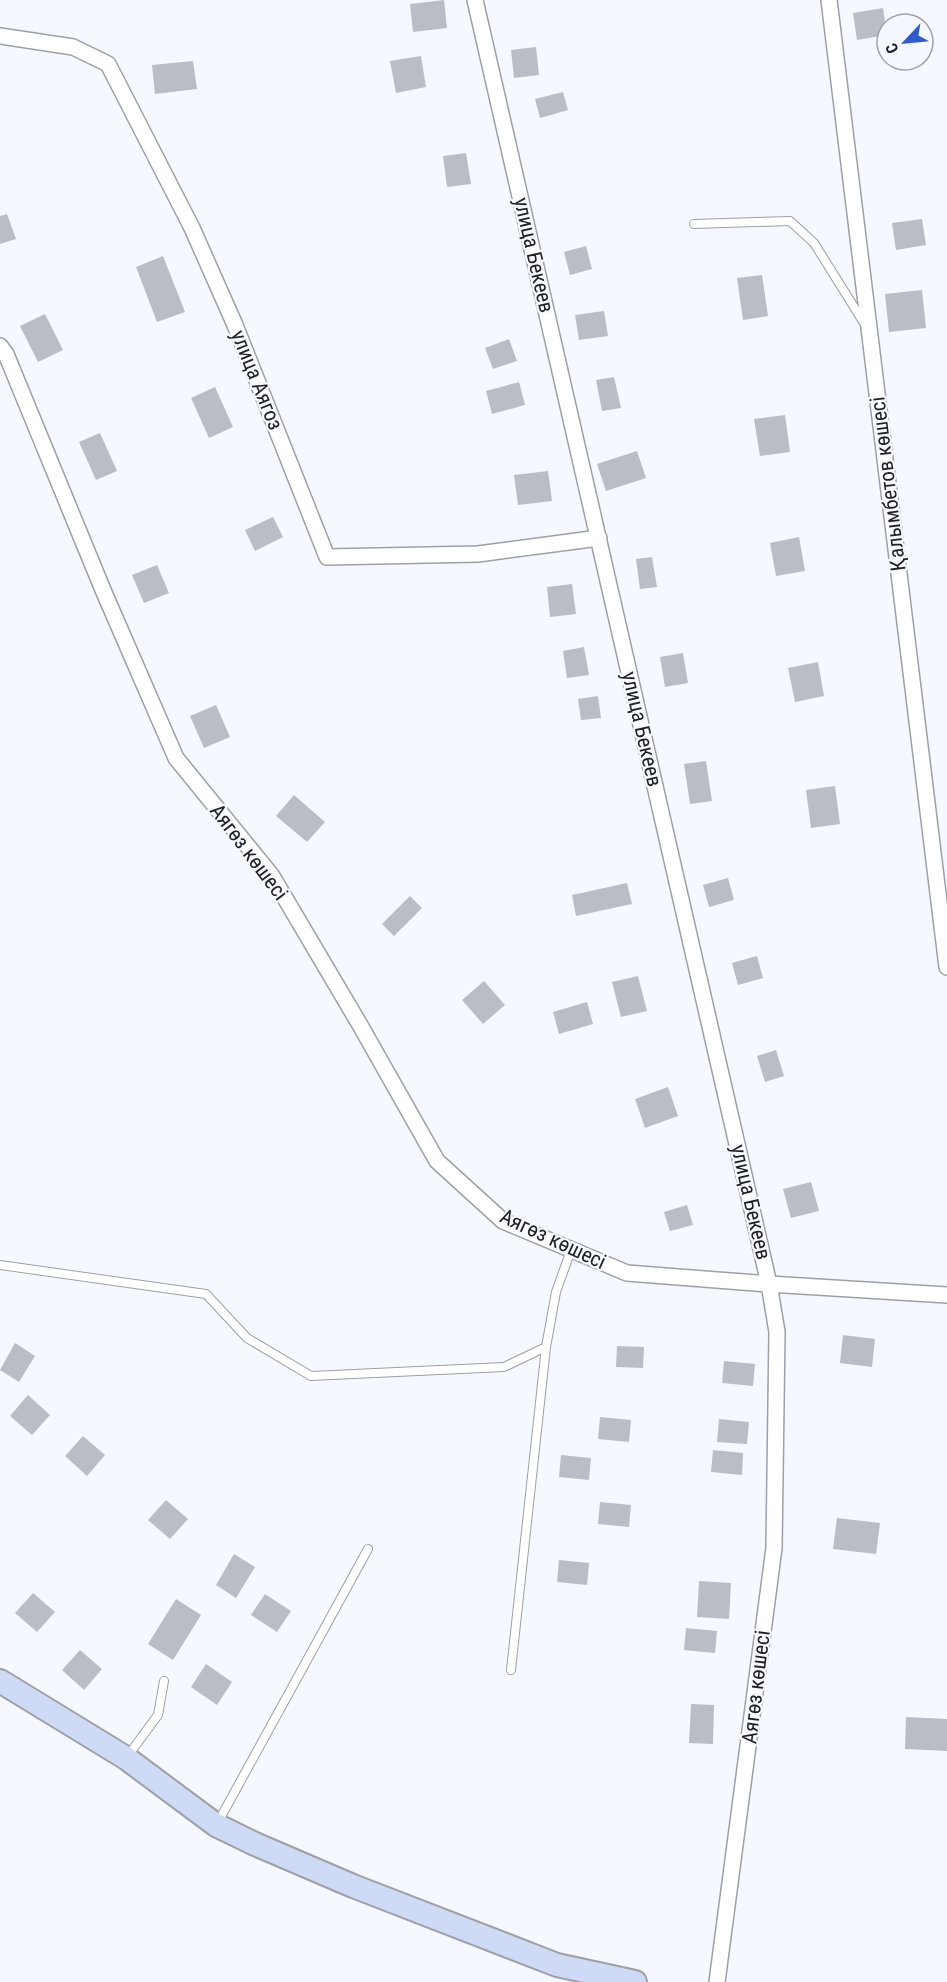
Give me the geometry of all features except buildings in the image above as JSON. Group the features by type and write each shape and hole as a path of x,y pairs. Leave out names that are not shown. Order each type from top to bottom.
{"street":[{"name":"улица Бекеев","path":"475,0 769,1284 947,1295"},
{"name":"Қалымбетов көшесі","path":"829,0 947,967"},
{"name":"улица Аягоз","path":"0,36 73,47 108,64 192,228 235,325 327,557 478,554 598,538"},
{"name":"Аягөз көшесі","path":"0,346 6,354 176,758 272,876 437,1161 503,1221 627,1273 769,1284 777,1332 774,1548 717,1982"},
{"path":"0,1681 126,1758 216,1825 255,1844 353,1886 557,1965 635,1982"}],"lane":[{"path":"694,224 790,221 814,243 870,332"},
{"path":"511,1670 546,1347 556,1292 572,1250"},
{"path":"0,1265 206,1294 247,1338 311,1376 504,1367 546,1347"},
{"path":"216,1825 368,1549"},
{"path":"126,1758 158,1714 164,1681"}]}
